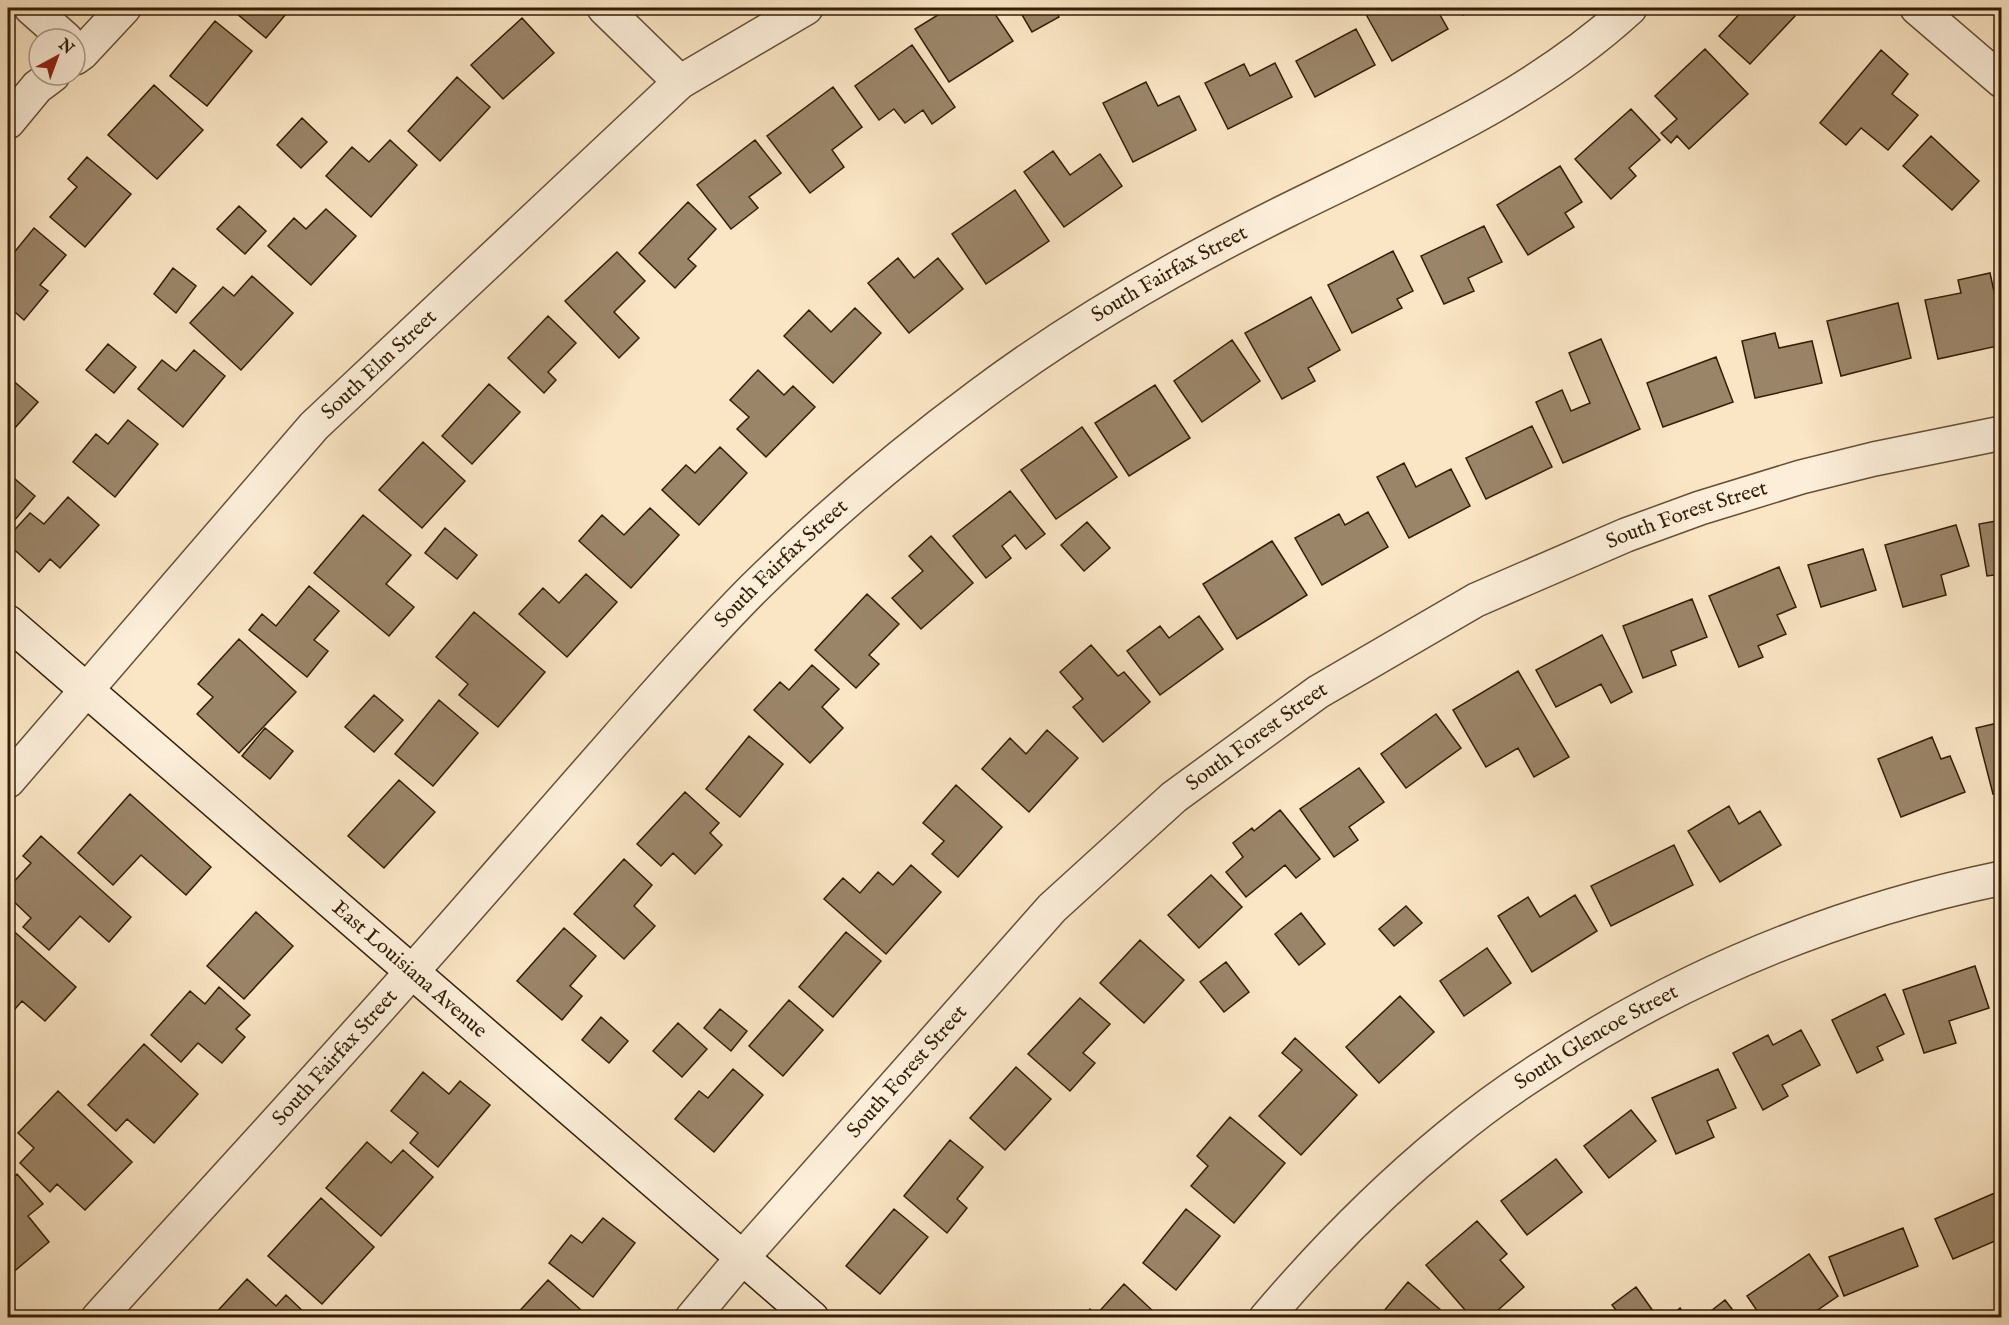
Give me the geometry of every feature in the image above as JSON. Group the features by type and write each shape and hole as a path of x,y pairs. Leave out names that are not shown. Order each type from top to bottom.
{"street":[{"path":"31,8 51,27"},
{"path":"87,39 124,8"},
{"path":"604,8 680,82"},
{"name":"South Elm Street","path":"8,781 314,426 680,82 806,8"},
{"name":"South Fairfax Street","path":"98,1317 413,971 709,635 855,493 980,395 1047,346 1136,291 1285,211 1391,161 1487,110 1564,62 1630,8"},
{"path":"1917,8 2001,81"},
{"path":"8,122 38,87"},
{"name":"South Forest Street","path":"692,1317 1052,908 1174,797 1318,692 1476,600 1626,535 1700,508 1801,477 1914,450 2001,434"},
{"name":"East Louisiana Avenue","path":"8,622 812,1317"},
{"name":"South Glencoe Street","path":"1266,1317 1349,1226 1450,1134 1505,1093 1603,1030 1714,972 1796,936 1951,888 2001,878"}],"building":[{"path":"230,8 291,8 266,38"},
{"path":"949,8 991,8 1013,41 949,82 915,29"},
{"path":"1018,8 1054,8 1059,17 1032,32"},
{"path":"1396,8 1397,11 1403,8 1436,8 1448,29 1392,61 1363,9"},
{"path":"1457,8 1473,8 1463,15"},
{"path":"1745,8 1786,8 1795,16 1750,64 1719,36"},
{"path":"522,18 554,53 503,99 471,65"},
{"path":"215,21 252,51 207,106 170,76"},
{"path":"1356,29 1375,65 1315,97 1296,61"},
{"path":"912,45 955,107 932,124 923,110 905,123 894,109 879,120 855,86"},
{"path":"1705,49 1748,94 1689,149 1677,136 1671,143 1661,133 1677,119 1655,96"},
{"path":"1881,50 1908,74 1892,94 1918,115 1888,150 1861,128 1846,145 1820,123"},
{"path":"1275,63 1292,97 1228,129 1205,83 1244,64 1250,76"},
{"path":"457,77 490,107 440,161 408,131"},
{"path":"1146,82 1158,106 1179,96 1196,130 1133,162 1103,103"},
{"path":"154,85 203,130 157,179 108,135"},
{"path":"833,87 862,127 832,150 844,167 810,193 767,136"},
{"path":"1631,109 1660,140 1629,168 1636,176 1611,199 1575,159"},
{"path":"302,118 327,142 301,168 277,145"},
{"path":"1931,136 1979,181 1952,210 1903,166"},
{"path":"390,140 417,165 371,217 326,176 352,147 369,162"},
{"path":"755,140 781,173 749,197 758,208 731,229 697,185"},
{"path":"1053,151 1070,175 1100,154 1122,186 1064,227 1024,172"},
{"path":"87,157 131,194 85,247 50,217 77,187 68,179"},
{"path":"1560,166 1582,202 1565,213 1574,227 1528,255 1497,205"},
{"path":"1015,190 1049,241 986,284 952,234"},
{"path":"688,202 716,229 688,259 696,266 675,288 639,253"},
{"path":"239,206 266,231 245,254 217,229"},
{"path":"326,209 356,236 311,285 268,246 294,218 306,229"},
{"path":"1484,226 1502,262 1468,278 1474,291 1444,304 1421,256"},
{"path":"34,228 66,255 40,285 48,291 24,320 8,306 8,260"},
{"path":"1393,251 1413,291 1397,299 1402,308 1352,333 1328,285"},
{"path":"617,252 645,281 614,312 639,338 619,358 565,301"},
{"path":"898,258 914,278 938,258 963,289 909,333 868,283"},
{"path":"173,268 196,286 176,313 154,294"},
{"path":"1990,273 2002,328 2002,345 1938,359 1925,300 1961,293 1958,280"},
{"path":"252,276 293,313 241,370 190,323 223,287 234,296"},
{"path":"1311,297 1340,350 1308,368 1315,381 1282,399 1245,333"},
{"path":"1898,303 1911,358 1841,376 1827,321"},
{"path":"855,308 881,333 833,383 784,336 809,310 831,332"},
{"path":"548,316 576,343 548,372 556,380 544,393 508,358"},
{"path":"1775,333 1779,348 1812,341 1822,383 1755,398 1742,341"},
{"path":"1601,339 1640,429 1563,463 1536,402 1562,390 1571,411 1590,403 1569,353"},
{"path":"1232,340 1260,381 1202,422 1174,381"},
{"path":"108,344 136,367 114,393 86,370"},
{"path":"194,350 225,376 183,427 138,389 162,360 176,371"},
{"path":"1716,357 1733,402 1663,427 1647,383"},
{"path":"758,370 784,395 793,386 815,407 766,457 737,429 749,417 730,400"},
{"path":"10,378 38,402 13,430 8,424 8,381"},
{"path":"489,384 520,412 472,464 442,436"},
{"path":"1155,385 1190,438 1129,476 1095,423"},
{"path":"128,420 158,444 115,497 73,462 96,434 108,444"},
{"path":"1532,426 1552,467 1486,499 1466,458"},
{"path":"1082,427 1117,477 1056,519 1021,470"},
{"path":"423,442 465,481 422,528 379,490"},
{"path":"720,447 747,473 699,525 662,490 686,465 695,473"},
{"path":"1404,463 1416,487 1451,469 1470,506 1409,538 1377,477"},
{"path":"8,473 35,496 8,528"},
{"path":"1010,491 1045,534 1026,549 1015,535 1002,546 1011,558 986,578 953,536"},
{"path":"68,497 99,525 60,568 50,559 39,572 8,544 8,537 30,513 44,524"},
{"path":"650,508 679,535 631,588 579,541 602,515 624,535"},
{"path":"1368,512 1388,547 1322,585 1295,538 1339,514 1345,525"},
{"path":"363,515 411,555 386,584 414,607 389,636 314,573"},
{"path":"2002,520 2002,574 1987,576 1979,524"},
{"path":"1087,522 1110,548 1084,571 1061,545"},
{"path":"1956,525 1969,566 1941,575 1946,595 1903,607 1885,545"},
{"path":"445,528 477,555 457,579 425,553"},
{"path":"931,536 973,583 921,629 892,598 923,571 909,556"},
{"path":"1272,541 1307,595 1237,639 1203,584"},
{"path":"1863,549 1876,590 1821,607 1808,565"},
{"path":"1779,567 1796,607 1777,615 1786,634 1758,646 1763,657 1739,667 1709,596"},
{"path":"586,574 617,602 567,657 519,614 543,588 559,603"},
{"path":"309,586 339,611 314,640 328,651 307,677 249,630 262,614 276,626"},
{"path":"867,594 899,624 869,655 879,664 856,688 815,650"},
{"path":"1692,599 1707,637 1671,651 1676,665 1643,678 1623,626"},
{"path":"474,612 545,672 498,727 459,695 468,684 436,657"},
{"path":"1199,616 1223,649 1160,695 1127,651 1160,626 1169,638"},
{"path":"1602,635 1632,692 1611,703 1601,684 1556,707 1536,670"},
{"path":"239,639 296,692 239,753 197,714 213,697 198,684"},
{"path":"1091,645 1118,676 1124,672 1150,702 1103,742 1073,707 1083,699 1060,672"},
{"path":"812,665 839,689 822,707 843,728 810,763 754,710 780,682 789,690"},
{"path":"1518,671 1569,757 1534,777 1518,748 1486,767 1453,710"},
{"path":"374,695 403,720 374,752 345,727"},
{"path":"439,700 478,733 433,786 395,754"},
{"path":"1436,714 1461,748 1406,788 1381,754"},
{"path":"2002,722 2002,792 1993,794 1976,728"},
{"path":"265,728 293,751 270,779 242,756"},
{"path":"1047,730 1078,758 1029,812 982,769 1010,738 1026,754"},
{"path":"749,736 783,764 740,817 706,789"},
{"path":"1932,737 1941,759 1950,756 1965,792 1901,817 1878,759"},
{"path":"1359,768 1384,802 1349,827 1358,840 1334,857 1300,809"},
{"path":"399,780 435,812 384,868 348,836"},
{"path":"956,785 1002,827 958,877 932,854 944,841 923,823"},
{"path":"685,792 719,823 710,833 722,845 695,874 673,853 661,866 637,844"},
{"path":"130,794 211,867 186,895 141,855 113,885 78,853"},
{"path":"1729,806 1739,824 1760,811 1781,845 1720,882 1688,831"},
{"path":"1280,810 1320,859 1296,878 1285,865 1246,897 1226,872 1243,857 1233,843 1252,828 1254,831"},
{"path":"41,836 131,917 109,942 80,916 49,950 23,927 31,918 8,896 8,888 31,863 23,856"},
{"path":"1674,845 1693,885 1611,926 1591,886"},
{"path":"624,859 652,885 634,906 655,926 624,959 574,914"},
{"path":"911,865 941,892 886,954 824,899 843,878 860,893 878,872 893,885"},
{"path":"1211,875 1242,907 1199,948 1168,915"},
{"path":"1575,895 1597,931 1532,972 1498,916 1528,897 1540,917"},
{"path":"1406,906 1422,923 1394,946 1379,929"},
{"path":"256,912 293,946 244,999 207,966"},
{"path":"1301,913 1325,944 1299,965 1275,934"},
{"path":"8,926 76,987 45,1021 22,1001 8,1017"},
{"path":"564,928 596,956 570,986 582,996 562,1020 517,981"},
{"path":"846,932 881,961 833,1017 799,987"},
{"path":"1140,940 1184,980 1144,1023 1100,983"},
{"path":"1487,948 1511,983 1464,1016 1440,981"},
{"path":"1226,962 1249,992 1224,1012 1200,982"},
{"path":"2002,963 2002,997 1995,965"},
{"path":"1975,966 1989,1008 1949,1021 1956,1043 1924,1053 1903,990"},
{"path":"219,987 250,1015 236,1029 245,1037 222,1063 198,1043 181,1062 151,1035 190,991 205,1004"},
{"path":"1885,994 1904,1034 1877,1047 1883,1060 1857,1073 1832,1020"},
{"path":"1400,996 1434,1032 1379,1083 1346,1047"},
{"path":"1080,998 1110,1024 1083,1053 1095,1063 1070,1091 1028,1054"},
{"path":"789,1000 823,1030 783,1076 749,1046"},
{"path":"720,1009 747,1031 731,1051 704,1028"},
{"path":"601,1017 628,1041 609,1063 582,1040"},
{"path":"678,1023 707,1049 682,1077 653,1051"},
{"path":"1801,1030 1820,1065 1782,1085 1788,1096 1763,1110 1733,1053 1768,1035 1773,1045"},
{"path":"1295,1038 1357,1095 1301,1155 1259,1116 1302,1070 1282,1053"},
{"path":"144,1044 198,1094 154,1143 127,1119 116,1131 88,1105"},
{"path":"1016,1067 1051,1099 1005,1150 970,1118"},
{"path":"733,1069 763,1095 714,1152 675,1119 699,1091 708,1098"},
{"path":"1718,1069 1736,1108 1707,1121 1714,1137 1676,1154 1652,1098"},
{"path":"423,1072 449,1094 460,1081 490,1105 438,1167 410,1143 418,1133 391,1111"},
{"path":"58,1091 132,1162 85,1210 57,1184 50,1192 20,1163 34,1148 18,1133"},
{"path":"1631,1110 1656,1141 1609,1178 1584,1146"},
{"path":"1230,1117 1285,1163 1234,1223 1191,1186 1208,1166 1197,1156"},
{"path":"950,1140 983,1167 957,1199 967,1208 947,1233 904,1196"},
{"path":"367,1142 391,1163 403,1150 433,1177 381,1236 326,1188"},
{"path":"1556,1159 1582,1192 1527,1235 1501,1201"},
{"path":"17,1174 43,1204 28,1216 49,1242 11,1274 8,1270 8,1183"},
{"path":"1997,1192 2002,1201 2002,1238 1953,1259 1935,1219"},
{"path":"321,1198 374,1247 322,1304 268,1256"},
{"path":"894,1209 928,1237 880,1294 846,1266"},
{"path":"1186,1209 1220,1236 1176,1290 1143,1263"},
{"path":"603,1218 635,1243 593,1297 549,1263 571,1235 582,1243"},
{"path":"1477,1221 1507,1254 1500,1260 1524,1287 1489,1318 1472,1318 1426,1265"},
{"path":"1903,1228 1918,1266 1844,1296 1829,1257"},
{"path":"1809,1254 1838,1296 1806,1318 1762,1318 1747,1296"},
{"path":"247,1279 276,1306 286,1295 310,1318 215,1318 213,1316"},
{"path":"548,1280 581,1310 574,1318 513,1318"},
{"path":"1408,1282 1450,1318 1378,1318"},
{"path":"1124,1284 1154,1312 1150,1318 1082,1318 1090,1309 1096,1315"},
{"path":"1636,1287 1658,1318 1622,1318 1612,1305"},
{"path":"1725,1300 1739,1318 1702,1318"},
{"path":"1680,1308 1687,1318 1668,1318"}]}
